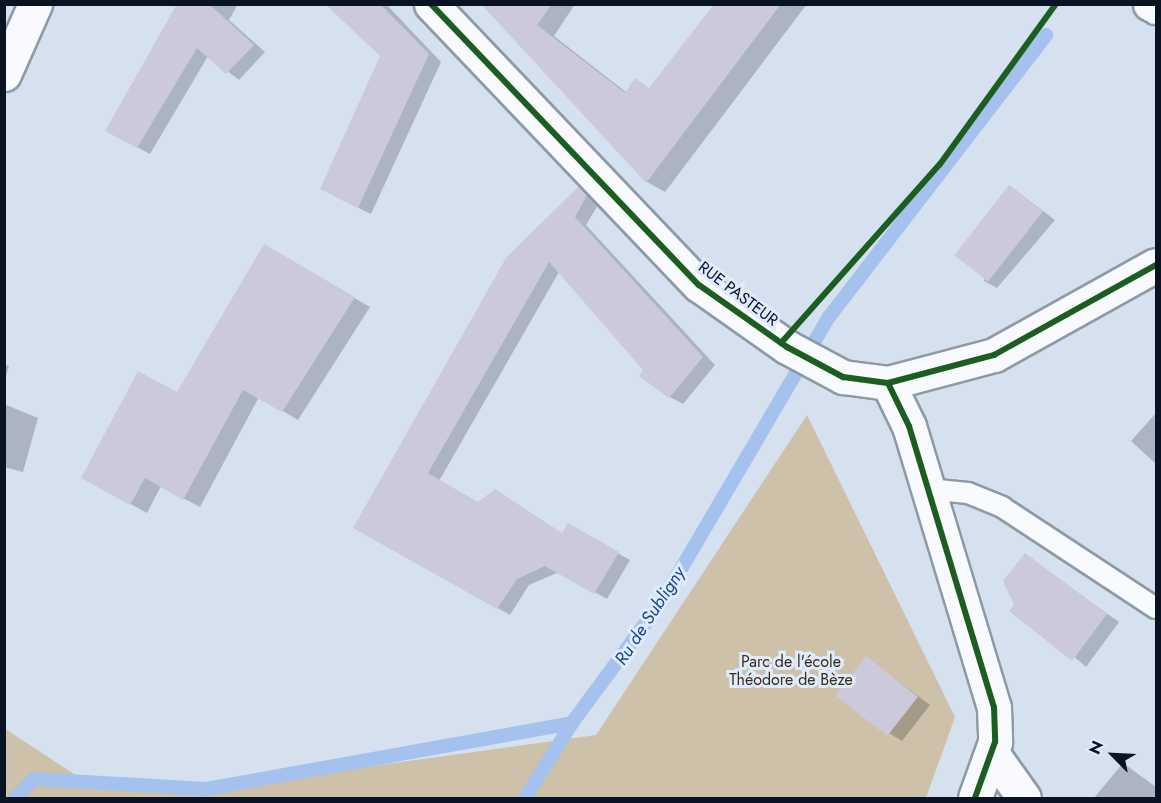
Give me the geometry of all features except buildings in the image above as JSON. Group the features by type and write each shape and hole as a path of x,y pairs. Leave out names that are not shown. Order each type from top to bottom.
{"street":[{"path":"10,60 35,4"},
{"name":"RUE PASTEUR","path":"431,4 699,285 787,347 843,377 888,383"},
{"path":"1150,4 1156,7"},
{"path":"975,798 993,753 994,707 909,426 888,383 994,355 1156,265"},
{"path":"993,753 1024,798"}],"lane":[{"path":"928,489 968,493 1002,507 1156,608"}],"green space":[{"name":"Parc de l'école Théodore de Bèze","path":"807,415 955,717 926,798 5,798 4,728 86,782 205,789 596,735"}],"waterway":[{"name":"Ru de Subligny","path":"15,798 34,779 206,789 572,723 664,598 829,317 1046,35"},
{"path":"525,798 572,723"}],"cycle path":[{"path":"431,4 699,285 787,347 843,377 888,383 994,355 1156,265"},
{"path":"781,343 940,164 1056,4"},
{"path":"888,383 909,426 994,707 995,742 975,798"}]}
